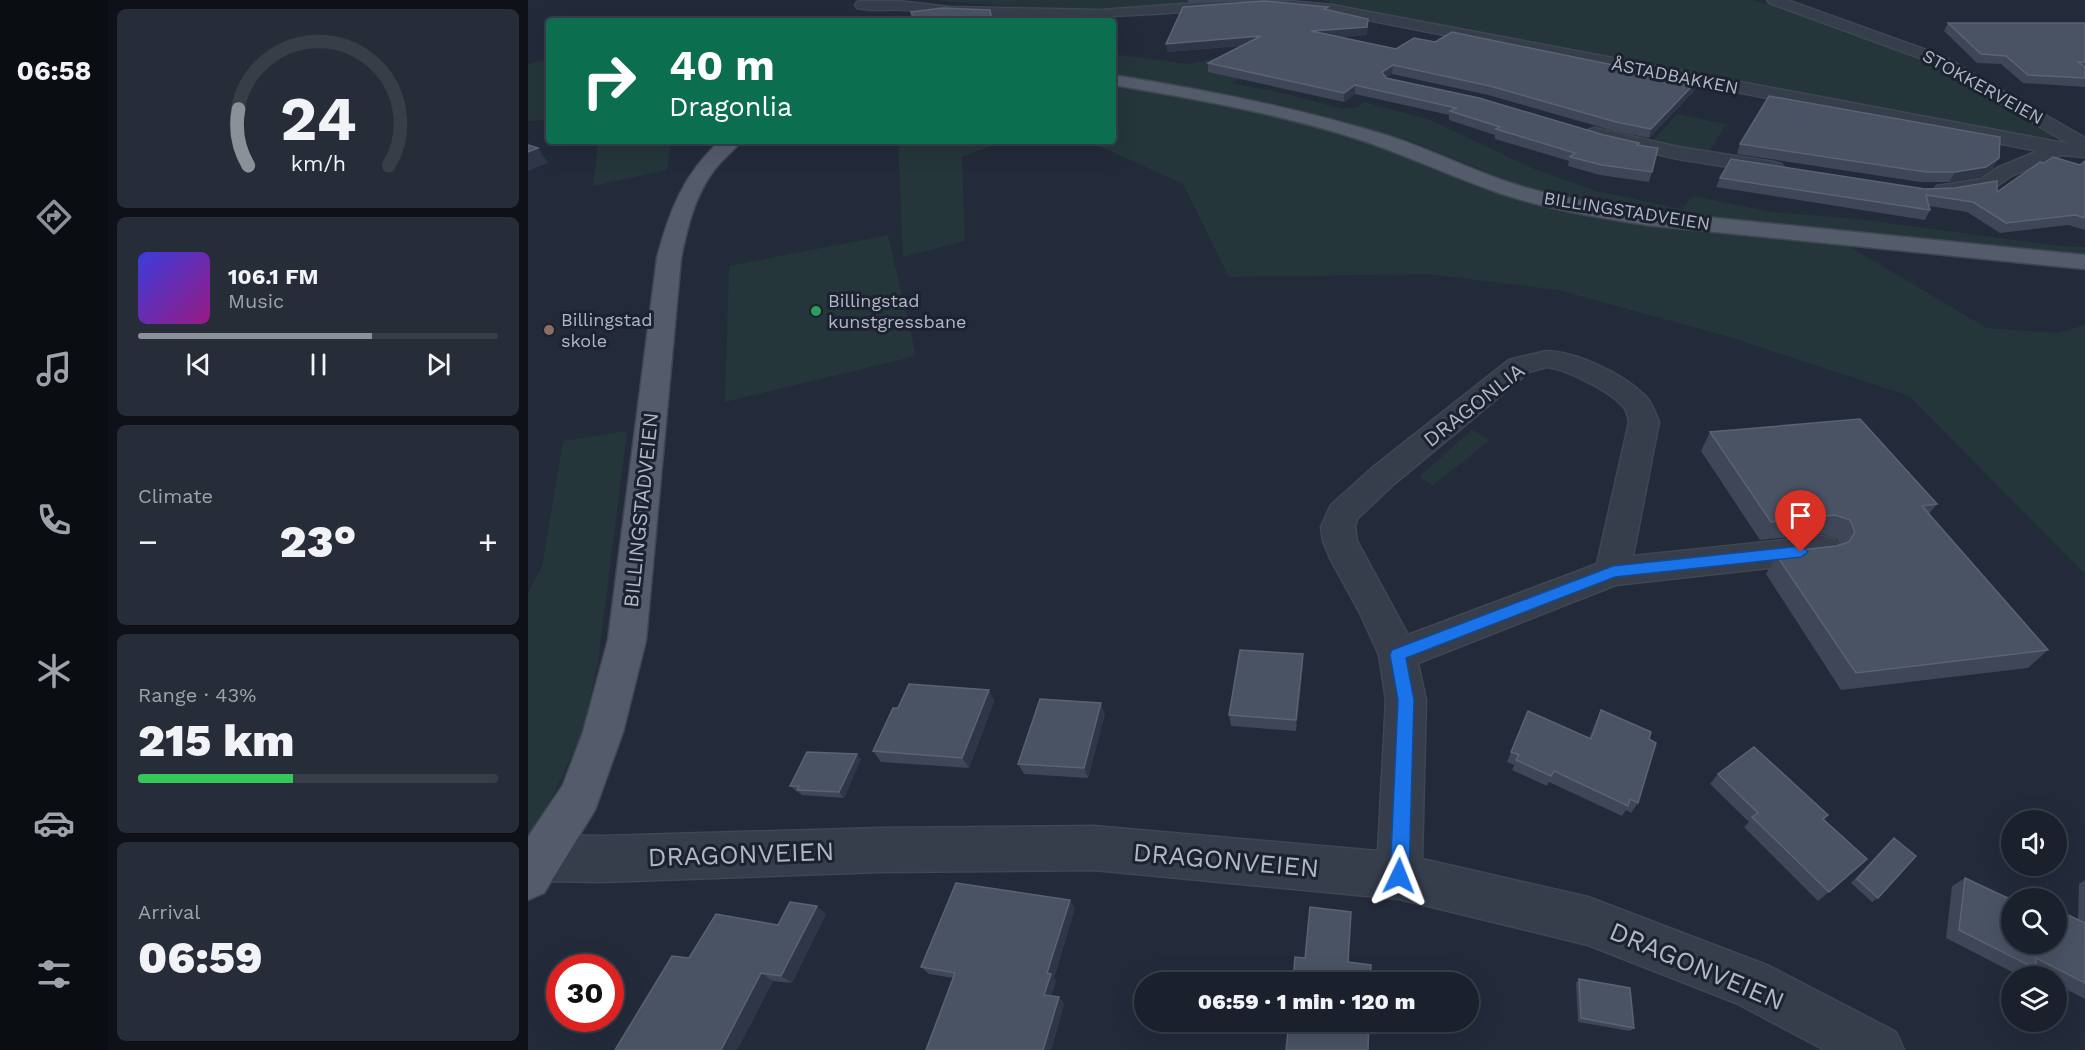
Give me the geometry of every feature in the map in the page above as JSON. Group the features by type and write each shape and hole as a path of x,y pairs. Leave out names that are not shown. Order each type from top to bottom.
{"main road":[{"name":"BILLINGSTADVEIEN","path":"1116,81 1252,106 1322,122 1385,141 1506,188 1577,207 1646,218 2085,262"},
{"name":"BILLINGSTADVEIEN","path":"535,868 580,796 603,732 627,640 669,258 678,219 696,178 713,156 727,144"}],"street":[{"name":"STOKKERVEIEN","path":"1774,0 1937,58 2085,146"},
{"name":"ÅSTADBAKKEN","path":"1264,2 1332,9 2059,149 2085,151"},
{"path":"881,18 856,4 962,11 1101,14 1236,5"},
{"path":"1581,130 1678,153 1796,171"},
{"path":"1930,190 1966,189 1987,184 2004,172 2059,149"},
{"name":"DRAGONLIA","path":"1399,876 1406,700 1398,655 1378,611 1340,542 1338,527 1342,513 1383,476 1519,366 1531,361 1556,360 1572,363 1634,402 1644,422 1613,572"},
{"path":"1398,655 1613,572 1823,549"},
{"name":"DRAGONVEIEN","path":"535,868 603,859 881,850 1094,848 1399,876 1588,921 1750,984 1878,1050"}],"shaded area":[{"path":"935,0 1195,0 1152,6 1087,8 1022,7"},
{"path":"1322,0 1752,0 1823,20 1894,47 1954,76 1962,85 1996,101 2056,137 2039,138 1330,6 1329,2"},
{"path":"1116,54 1189,64 1225,56 1242,77 1232,84 1270,90 1343,109 1358,107 1364,102 1430,120 1532,168 1596,191 1682,209 1693,196 1772,212 1858,219 2061,246 2085,247 2085,255 1676,216 1587,203 1514,183 1406,139 1229,95 1116,76"},
{"path":"546,60 546,120 528,121 528,64"},
{"path":"1116,86 1202,100 1321,127 1498,191 1845,244 1987,328 2058,333 2085,325 2085,574 1909,396 1729,337 1558,290 1429,274 1229,277 1183,184 1095,144 1116,144"},
{"path":"1677,114 1726,124 1709,152 1652,142"},
{"path":"598,144 671,144 667,170 593,186"},
{"path":"898,144 995,144 962,157 965,241 903,257"},
{"name":"Billingstad kunstgressbane","path":"888,235 916,356 725,402 729,266"},
{"path":"1472,430 1490,440 1433,485 1419,477"},
{"path":"627,431 598,662 582,734 549,804 528,840 528,593 542,566 563,441"}],"building":[{"path":"1264,1 1328,7 1324,9 1368,19 1367,27 1311,31 1396,49 1414,38 1435,42 1452,32 1696,82 1651,129 1616,122 1490,86 1393,65 1382,72 1386,78 1479,98 1639,143 1637,145 1658,148 1652,172 1602,165 1570,157 1575,153 1496,129 1500,127 1450,111 1456,108 1355,85 1344,93 1208,63 1261,36 1166,44 1183,7"},
{"path":"942,8 990,10 991,18 913,18 911,12"},
{"path":"1948,23 2085,23 2085,62 2078,62 2085,67 2085,78 2028,75 2006,56 1981,54"},
{"path":"1769,96 2000,137 1999,158 1986,167 1955,172 1926,172 1740,144"},
{"path":"528,145 538,148 528,152"},
{"path":"2053,157 2080,165 2085,161 2085,218 2075,215 2006,223 1973,202 1926,195 1930,210 1720,178 1731,159 1925,189 1955,188 1997,181 1997,192 2040,162 2044,163"},
{"path":"1860,419 1937,504 1922,506 2048,650 1856,673 1777,556 1793,555 1790,551 1836,546 1849,542 1855,532 1850,520 1835,515 1771,522 1710,432"},
{"path":"1240,650 1303,654 1296,720 1229,715"},
{"path":"909,684 989,690 962,758 873,751 893,708 898,708"},
{"path":"1040,699 1101,703 1084,768 1018,764"},
{"path":"1601,710 1651,732 1649,739 1656,743 1638,803 1630,799 1628,806 1554,771 1551,776 1516,760 1519,755 1511,752 1528,711 1591,739"},
{"path":"1754,747 1828,815 1823,819 1867,859 1829,892 1752,817 1758,813 1718,774"},
{"path":"807,752 857,754 839,792 797,790 799,786 790,786"},
{"path":"1894,838 1916,856 1878,898 1857,879"},
{"path":"1965,878 2001,895 2001,951 1959,930"},
{"path":"956,883 1070,900 1047,973 1051,974 1044,995 1059,997 1043,1050 926,1050 955,973 921,967"},
{"path":"790,902 817,906 781,976 761,973 721,1050 615,1050 672,956 689,958 716,914 778,925"},
{"path":"1310,907 1351,912 1348,962 1371,965 1371,972 1294,972 1295,957 1305,958"},
{"path":"2067,914 2085,923 2085,983 2067,974 2067,966 2052,966 2036,958 2036,966 2030,966 2006,954 2067,954"},
{"path":"1579,979 1630,988 1634,1028 1581,1018"},
{"path":"1288,1032 1369,1032 1368,1050 1286,1050"}],"place":[{"name":"Billingstad kunstgressbane","path":"816,311"},
{"name":"Billingstad skole","path":"549,330"}],"route":[{"path":"1399,876 1406,700 1398,655 1613,572 1801,552"}]}
